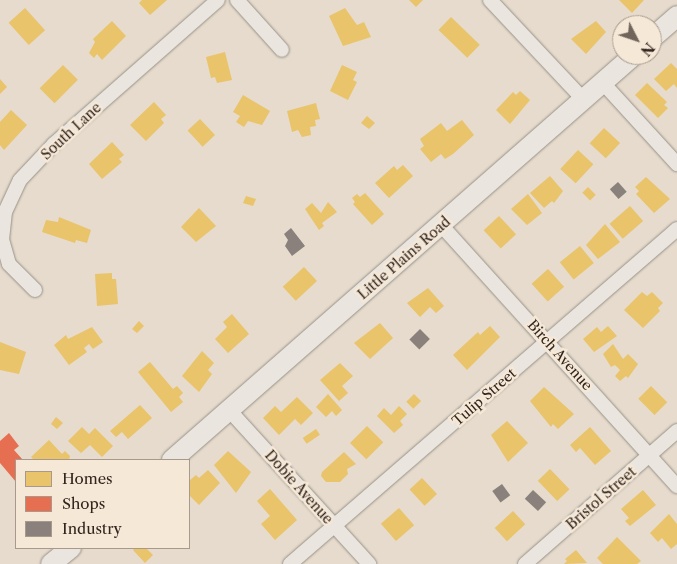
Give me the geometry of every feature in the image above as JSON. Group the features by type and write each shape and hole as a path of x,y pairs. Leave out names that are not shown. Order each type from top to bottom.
{"street":[{"name":"South Lane","path":"35,290 9,264 2,240 5,212 20,180 54,144 218,0"},
{"path":"237,0 282,50"},
{"path":"490,0 584,100"},
{"path":"662,29 677,16"},
{"name":"Little Plains Road","path":"173,459 623,65"},
{"path":"603,83 677,164"},
{"name":"Birch Avenue","path":"441,225 677,486"},
{"name":"Tulip Street","path":"290,564 677,229"},
{"name":"Dobie Avenue","path":"230,410 368,564"},
{"name":"Bristol Street","path":"525,564 677,431"},
{"path":"51,564 70,549"}],"building: Homes":[{"path":"142,0 167,0 150,15 139,3"},
{"path":"409,0 423,0 416,7"},
{"path":"619,0 644,0 632,13"},
{"path":"25,8 45,30 29,45 9,23"},
{"path":"345,8 357,25 364,22 371,37 343,46 329,16"},
{"path":"451,17 480,45 467,58 438,30"},
{"path":"112,21 126,36 102,60 97,54 94,58 89,53 95,42 93,39"},
{"path":"596,21 606,32 586,54 571,39"},
{"path":"225,52 232,80 217,83 215,77 211,78 206,57"},
{"path":"671,63 677,69 677,88 674,84 666,91 654,79"},
{"path":"63,65 78,80 55,103 40,88"},
{"path":"342,65 357,72 353,80 357,82 348,100 330,91"},
{"path":"0,79 7,87 0,94"},
{"path":"647,83 667,102 664,105 668,108 658,118 635,95"},
{"path":"520,91 530,100 510,124 496,110 513,92 516,95"},
{"path":"243,95 270,111 262,125 248,121 244,127 236,122 240,116 233,112"},
{"path":"154,102 166,115 161,119 164,123 146,141 130,125"},
{"path":"316,103 320,119 315,120 316,126 310,127 311,135 302,137 298,130 292,132 287,111"},
{"path":"11,110 27,125 4,150 0,145 0,122"},
{"path":"367,116 375,123 369,129 361,123"},
{"path":"200,119 215,135 203,147 188,131"},
{"path":"462,120 474,135 453,154 445,159 441,154 431,162 420,149 424,146 420,139 441,123 447,131"},
{"path":"604,128 620,143 606,158 590,143"},
{"path":"112,142 124,155 119,159 122,162 102,179 89,164"},
{"path":"578,150 593,164 576,183 560,169"},
{"path":"403,165 413,176 389,198 375,183 394,166 397,170"},
{"path":"550,176 563,191 554,203 552,201 544,208 530,193"},
{"path":"646,177 670,199 654,213 636,194 639,191 635,187"},
{"path":"588,187 596,195 590,200 582,193"},
{"path":"365,193 384,214 372,225 353,204 355,202 352,198 357,194 360,197"},
{"path":"528,194 542,213 527,225 511,209"},
{"path":"246,196 256,199 253,206 243,203"},
{"path":"328,202 337,212 322,223 324,226 319,230 305,209 312,203 321,213"},
{"path":"630,206 643,221 623,239 610,224"},
{"path":"199,208 216,226 196,242 181,227"},
{"path":"499,216 516,234 501,249 484,230"},
{"path":"59,217 91,230 87,243 76,240 75,243 42,232 46,220 58,222"},
{"path":"605,224 620,242 598,259 586,245"},
{"path":"580,246 594,263 574,279 560,262"},
{"path":"304,267 317,281 296,301 283,287"},
{"path":"548,269 564,287 548,302 532,284"},
{"path":"112,273 112,279 116,279 118,304 97,306 95,274"},
{"path":"428,288 444,306 436,313 430,307 420,317 407,303"},
{"path":"642,292 647,296 652,292 663,303 658,308 660,311 643,328 624,310"},
{"path":"232,314 249,334 228,353 215,339 227,327 223,322"},
{"path":"139,321 144,326 137,333 132,329"},
{"path":"380,323 393,338 370,359 354,343"},
{"path":"490,326 500,337 467,370 453,355 478,332 480,335"},
{"path":"608,326 617,336 594,352 583,339 597,327 601,332"},
{"path":"92,327 103,342 93,349 89,344 84,348 87,352 69,365 54,345 66,335 68,339"},
{"path":"0,342 26,352 19,374 0,370"},
{"path":"613,344 623,359 628,354 638,364 628,378 626,376 620,381 615,376 620,370 615,365 611,367 603,354"},
{"path":"202,351 214,363 208,370 212,374 199,392 182,376"},
{"path":"150,362 173,389 177,386 183,393 179,397 183,402 171,412 138,372"},
{"path":"340,363 353,376 342,386 348,393 339,401 320,380"},
{"path":"651,386 667,402 655,415 638,399"},
{"path":"544,387 574,414 558,429 553,424 551,427 530,401"},
{"path":"328,394 342,410 336,416 332,411 326,417 316,407"},
{"path":"414,394 421,401 413,409 406,402"},
{"path":"297,397 313,413 301,425 295,419 279,435 263,418 275,406 281,412"},
{"path":"140,405 152,418 128,439 122,432 116,437 110,431"},
{"path":"399,406 407,414 400,421 403,425 394,433 377,416 384,408 391,415"},
{"path":"56,417 63,423 57,429 51,424"},
{"path":"507,421 528,443 508,462 491,435"},
{"path":"367,426 383,442 366,459 350,443"},
{"path":"82,427 89,434 95,428 113,446 102,457 90,445 81,453 68,441"},
{"path":"590,427 611,451 595,465 580,448 576,452 570,445"},
{"path":"316,429 320,435 307,444 303,438"},
{"path":"49,440 62,454 65,451 70,456 69,459 33,459 31,457"},
{"path":"228,451 251,472 236,493 214,465"},
{"path":"344,452 356,464 347,469 348,474 340,482 326,482 321,476 322,472"},
{"path":"550,469 569,489 557,501 538,481"},
{"path":"208,470 220,483 199,505 190,496 190,480 196,475 199,478"},
{"path":"422,478 437,494 425,506 410,490"},
{"path":"270,489 297,520 275,540 261,524 270,516 257,501"},
{"path":"643,490 656,505 630,526 625,521 629,518 621,509"},
{"path":"399,508 414,525 396,541 381,524"},
{"path":"513,511 525,524 507,541 495,528"},
{"path":"669,514 677,524 677,544 671,549 662,538 658,542 650,533"},
{"path":"617,537 641,561 637,564 603,564 597,558"},
{"path":"147,549 153,555 145,563 133,550"},
{"path":"576,550 587,563 564,564 567,561 565,559"}],"building: Shops":[{"path":"9,433 19,446 14,450 22,459 15,459 15,481 0,463 0,441"}],"building: Industry":[{"path":"618,182 627,192 619,199 610,189"},
{"path":"291,228 305,246 292,256 285,246 288,240 284,234"},
{"path":"420,329 430,339 419,350 409,340"},
{"path":"502,484 510,495 501,502 492,491"},
{"path":"533,490 546,502 538,511 525,499"}]}
